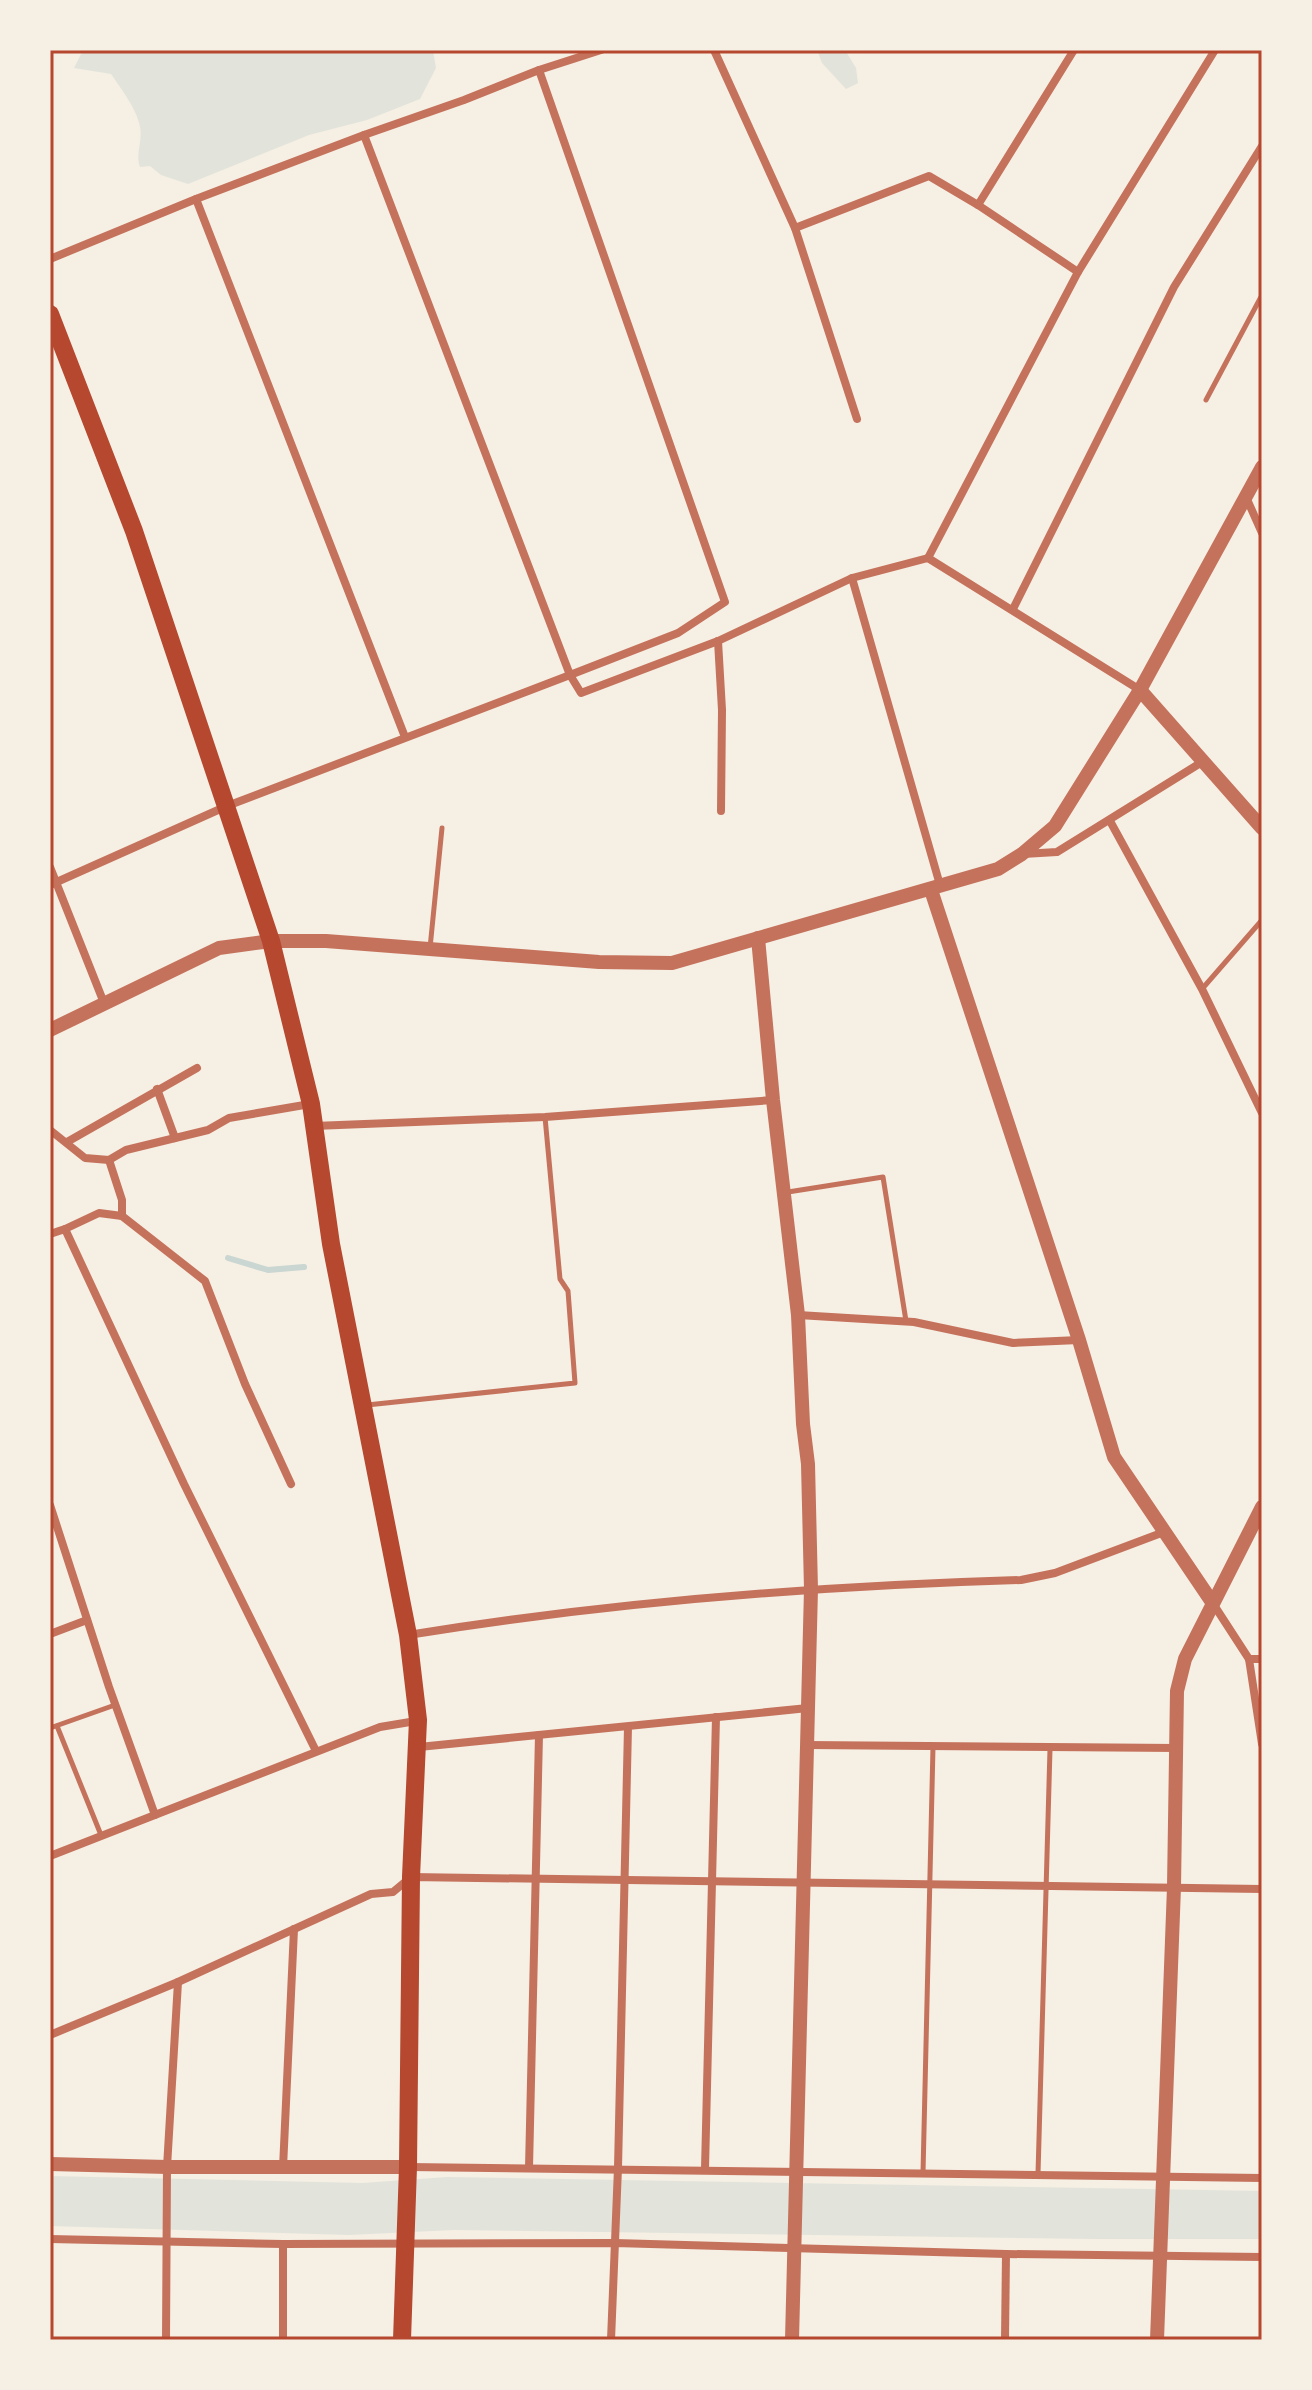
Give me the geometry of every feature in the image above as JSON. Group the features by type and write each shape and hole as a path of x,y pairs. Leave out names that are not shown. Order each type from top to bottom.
{"highway":[{"path":"50,314 134,531 271,941 311,1104 331,1244 408,1635 418,1720 411,1877 408,2167 402,2340"}],"street":[{"path":"50,259 364,135 601,50"},
{"path":"714,50 795,228 857,419"},
{"path":"978,205 1074,50"},
{"path":"928,558 1078,272 1215,50"},
{"path":"53,884 227,806 678,633 725,602 539,70"},
{"path":"364,135 570,675 581,693 718,641 852,578 928,558 1140,690 1262,828"},
{"path":"1013,609 1174,287 1262,146"},
{"path":"795,228 929,176 1078,272"},
{"path":"196,199 405,737"},
{"path":"50,1030 219,948 271,941 326,941 599,962 672,963 998,869 1022,854 1055,826 1140,690 1262,467"},
{"path":"1246,497 1262,533"},
{"path":"852,578 936,887 1114,1457 1249,1659 1262,1744"},
{"path":"718,641 722,710 721,811"},
{"path":"1022,854 1057,852 1202,762"},
{"path":"1110,821 1202,989 1262,1113"},
{"path":"50,867 53,884 104,1003"},
{"path":"758,938 798,1315 808,1464 811,1589 792,2340"},
{"path":"67,1142 197,1068"},
{"path":"157,1089 175,1138"},
{"path":"314,1126 545,1117 773,1100"},
{"path":"50,1130 85,1158 109,1160 126,1150 208,1130 229,1118 311,1104"},
{"path":"109,1160 122,1200 122,1216"},
{"path":"50,1234 99,1213 122,1216 205,1281 245,1384 291,1484"},
{"path":"65,1229 184,1484 316,1751"},
{"path":"798,1315 906,1322 1013,1343 1079,1340"},
{"path":"50,1505 115,1705 155,1815"},
{"path":"1157,2340 1174,1887 1177,1691 1185,1659 1262,1507"},
{"path":"408,1635 534,1615 811,1589 1021,1580 1055,1573 1164,1532"},
{"path":"50,1634 87,1620"},
{"path":"1249,1659 1262,1659"},
{"path":"417,1748 808,1708"},
{"path":"705,2169 716,1717"},
{"path":"50,1856 380,1727 418,1720"},
{"path":"611,2340 628,1727"},
{"path":"529,2168 539,1735"},
{"path":"807,1745 1178,1748"},
{"path":"50,2035 178,1982 371,1894 393,1892 411,1877 1262,1889"},
{"path":"283,2168 294,1929"},
{"path":"166,2340 167,2167 178,1982"},
{"path":"50,2164 705,2169 1262,2178"},
{"path":"50,2239 405,2245 615,2243 1006,2254 1262,2257"},
{"path":"283,2244 283,2340"},
{"path":"1005,2340 1006,2254"}],"lane":[{"path":"1206,400 1262,295"},
{"path":"430,949 442,828"},
{"path":"1202,989 1262,920"},
{"path":"362,1405 575,1383 568,1291 560,1279 545,1117"},
{"path":"783,1193 883,1177 906,1322"},
{"path":"50,1728 115,1705"},
{"path":"57,1726 101,1836"},
{"path":"923,2173 933,1747"},
{"path":"1038,2174 1050,1749"}],"shaded area":[{"path":"92,50 433,50 436,68 420,99 367,120 309,135 188,184 161,175 150,166 140,167 140,127 124,93 111,74 74,68 81,54"},
{"path":"817,50 845,50 856,68 858,83 846,89 822,63"},
{"path":"50,2176 362,2183 447,2177 1262,2191 1262,2239 454,2230 349,2235 50,2226"}],"waterway":[{"path":"228,1258 268,1270 304,1267"}]}
